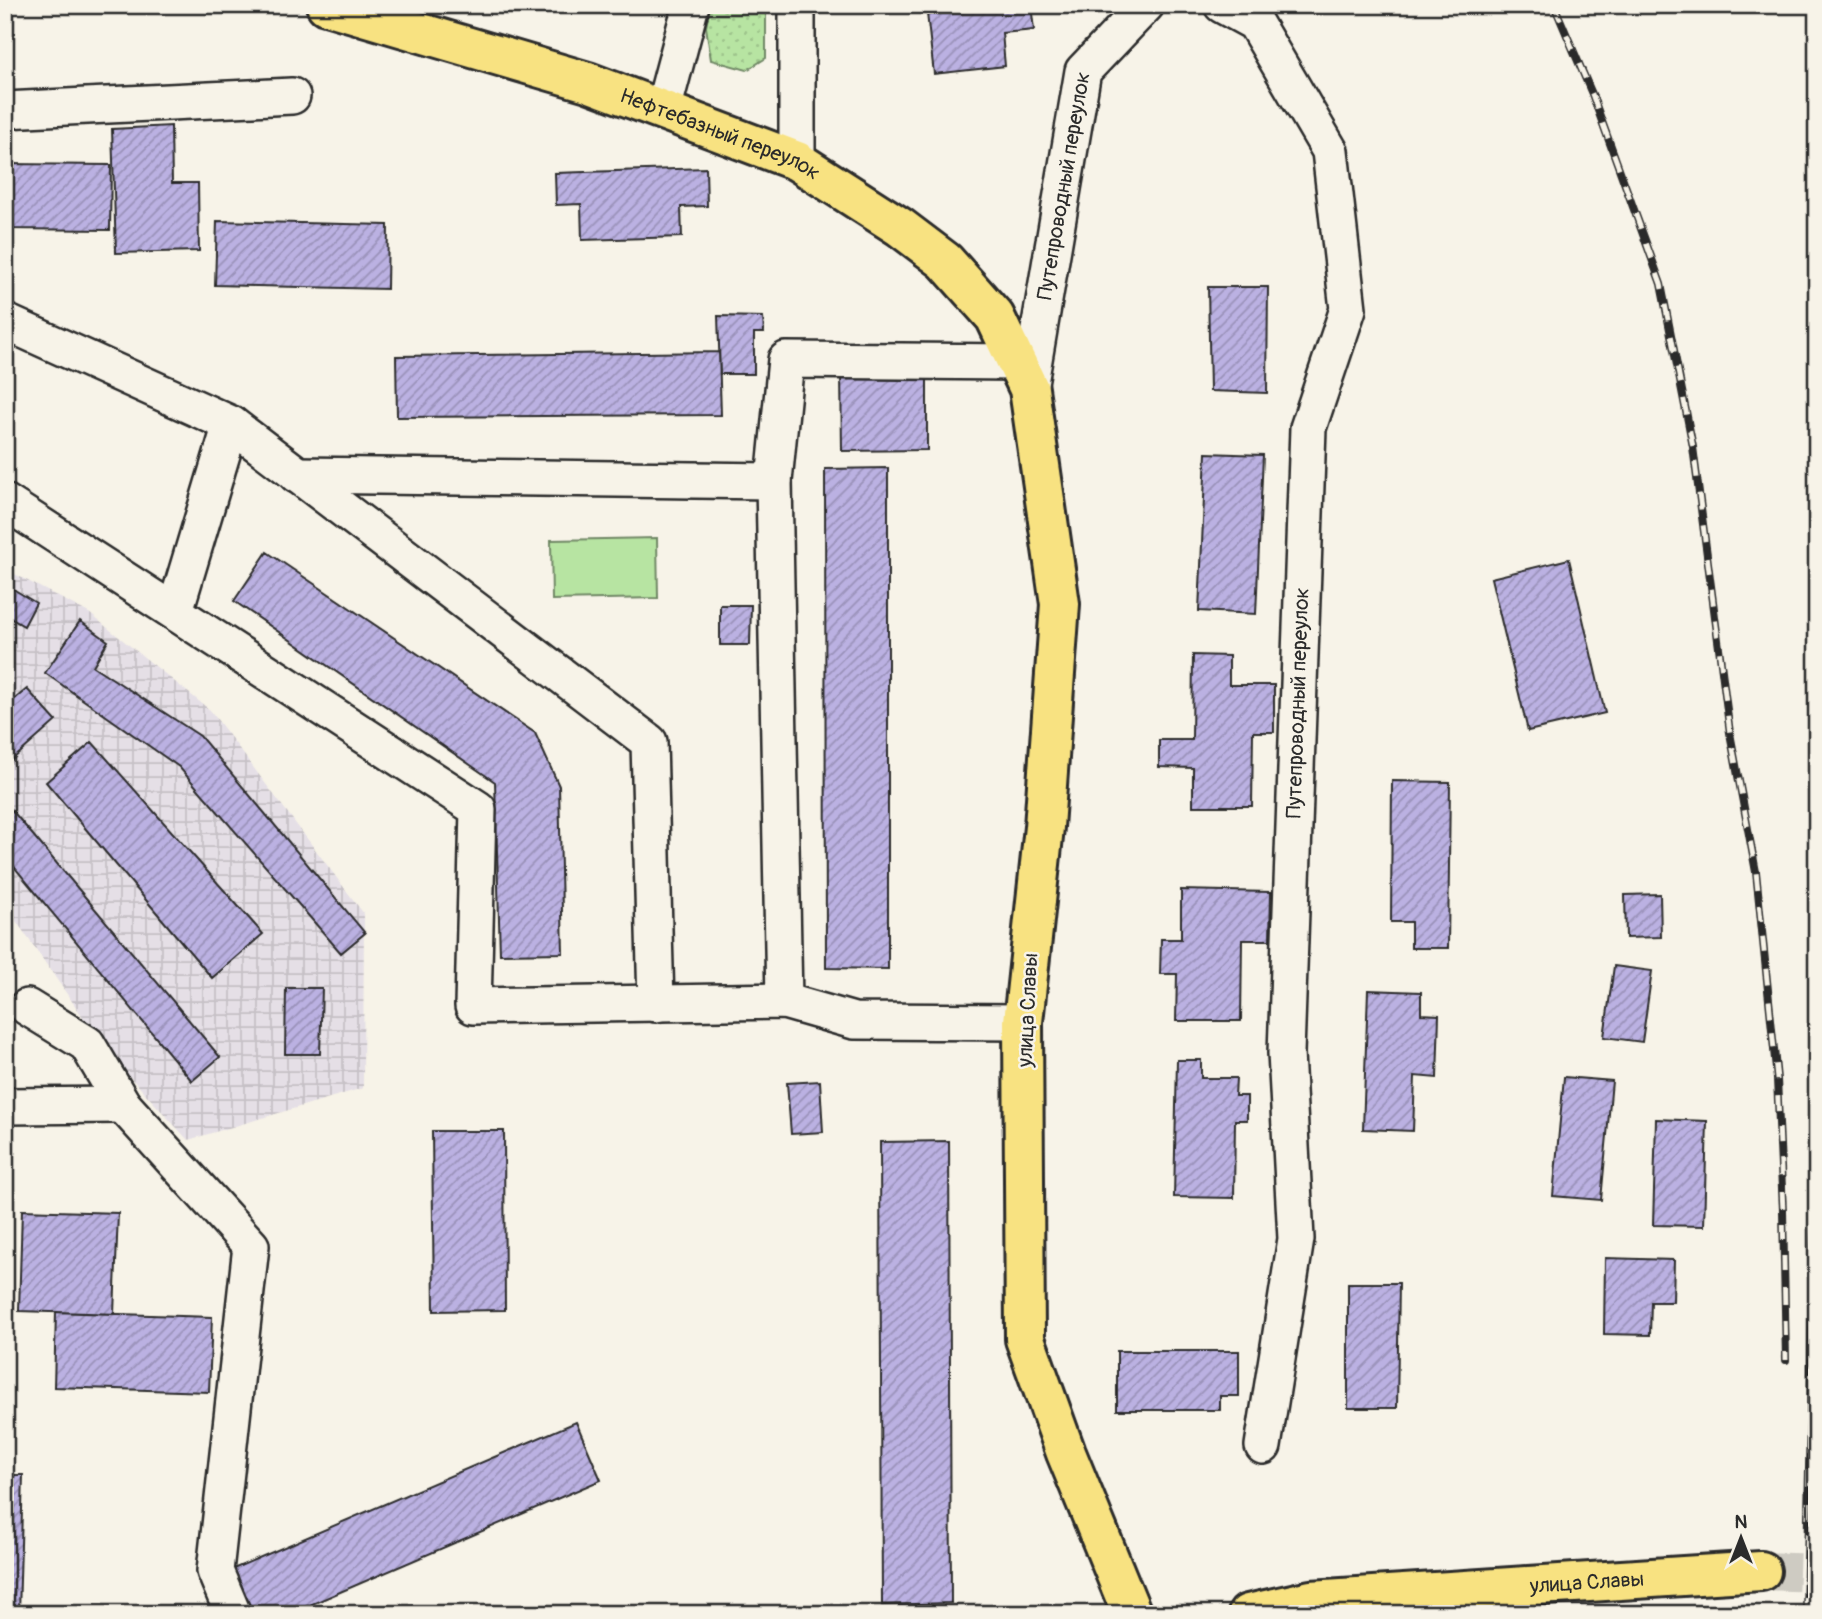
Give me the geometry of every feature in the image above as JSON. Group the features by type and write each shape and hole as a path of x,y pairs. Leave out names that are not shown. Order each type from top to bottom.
{"main road":[{"name":"Нефтебазный переулок","path":"326,5 588,82 797,161 900,227 945,261 995,317 1022,375"},
{"name":"улица Славы","path":"1022,375 1059,604 1044,827 1023,1022 1025,1339 1066,1454 1132,1614"},
{"name":"улица Славы","path":"1248,1614 1311,1600 1761,1571"}],"street":[{"path":"663,110 691,5"},
{"path":"797,5 797,161"},
{"name":"Путепроводный переулок","path":"1022,375 1083,71 1146,5"},
{"name":"Путепроводный переулок","path":"1222,5 1255,23 1330,150 1348,309 1308,428 1286,1053 1296,1239 1263,1446"},
{"path":"5,110 292,96"},
{"path":"8,323 230,424 649,742 656,1004"},
{"path":"784,1001 774,481 786,360 1022,375"},
{"path":"175,611 230,424"},
{"path":"297,475 774,481"},
{"path":"5,502 478,809 473,1006 784,1001 854,1021 1023,1022"},
{"path":"27,1007 87,1044 123,1105 251,1246 215,1571 233,1614"},
{"path":"5,1106 123,1105"}],"shaded area":[{"path":"5,569 89,613 210,710 364,914 363,1088 188,1140 108,1053 5,905"}],"green space":[{"path":"710,5 766,5 766,58 747,70 711,60 706,27"},
{"path":"657,538 658,598 552,600 551,540"}],"building":[{"path":"5,5 11,5 8,93 5,93"},
{"path":"926,5 1031,5 1034,30 1002,33 1005,66 934,74"},
{"path":"171,126 172,183 198,183 199,251 116,253 112,129"},
{"path":"5,164 111,165 110,230 5,229"},
{"path":"706,168 707,206 681,207 682,237 582,240 581,204 556,205 555,173"},
{"path":"217,221 388,225 387,289 215,285"},
{"path":"1208,287 1268,287 1267,393 1210,391"},
{"path":"718,316 763,317 764,333 754,333 754,374 720,374"},
{"path":"719,352 721,415 397,417 396,356"},
{"path":"841,372 927,372 927,450 842,451"},
{"path":"1206,453 1263,455 1256,614 1199,611"},
{"path":"888,468 888,969 826,968 825,469"},
{"path":"267,552 535,733 559,786 563,953 500,954 495,782 234,601"},
{"path":"1569,559 1605,713 1528,731 1491,578"},
{"path":"5,584 36,603 24,626 5,615"},
{"path":"720,605 751,605 750,645 720,645"},
{"path":"80,621 108,641 93,666 200,736 365,933 341,953 179,767 45,673"},
{"path":"1193,655 1229,656 1229,685 1274,685 1274,732 1253,732 1252,806 1193,806 1193,768 1159,767 1159,740 1192,740"},
{"path":"27,689 56,721 5,766 5,707"},
{"path":"92,742 263,934 212,978 46,782"},
{"path":"1392,781 1450,782 1448,948 1411,948 1411,922 1391,922"},
{"path":"5,802 220,1057 192,1081 5,856"},
{"path":"1181,890 1271,892 1270,940 1242,940 1241,1021 1176,1021 1177,974 1160,974 1161,939 1181,939"},
{"path":"1660,894 1661,937 1626,938 1625,895"},
{"path":"1614,966 1652,971 1642,1042 1604,1037"},
{"path":"286,988 322,988 320,1054 285,1054"},
{"path":"1368,990 1421,992 1421,1014 1439,1015 1437,1078 1415,1076 1413,1131 1363,1129"},
{"path":"1177,1060 1201,1060 1201,1078 1236,1078 1235,1096 1247,1096 1247,1120 1235,1120 1234,1198 1174,1197"},
{"path":"1564,1077 1612,1081 1601,1200 1553,1196"},
{"path":"820,1081 823,1132 791,1134 787,1083"},
{"path":"1656,1119 1707,1121 1704,1226 1653,1225"},
{"path":"432,1131 504,1131 505,1310 434,1311"},
{"path":"949,1141 951,1603 882,1605 880,1142"},
{"path":"22,1210 118,1213 114,1314 19,1311"},
{"path":"1605,1258 1674,1260 1673,1302 1651,1302 1650,1335 1604,1334"},
{"path":"1348,1283 1399,1283 1397,1408 1348,1408"},
{"path":"56,1312 212,1317 209,1392 54,1387"},
{"path":"1117,1351 1239,1351 1239,1396 1220,1396 1220,1410 1117,1410"},
{"path":"576,1422 601,1480 289,1614 244,1614 226,1572"},
{"path":"5,1475 23,1475 19,1614 5,1614"}],"tunnel":[{"path":"1761,1571 1817,1573"}],"railway":[{"path":"1554,5 1592,94 1661,284 1693,447 1730,733 1756,872 1777,1079 1786,1360"},
{"path":"1806,1614 1817,1081"}]}
